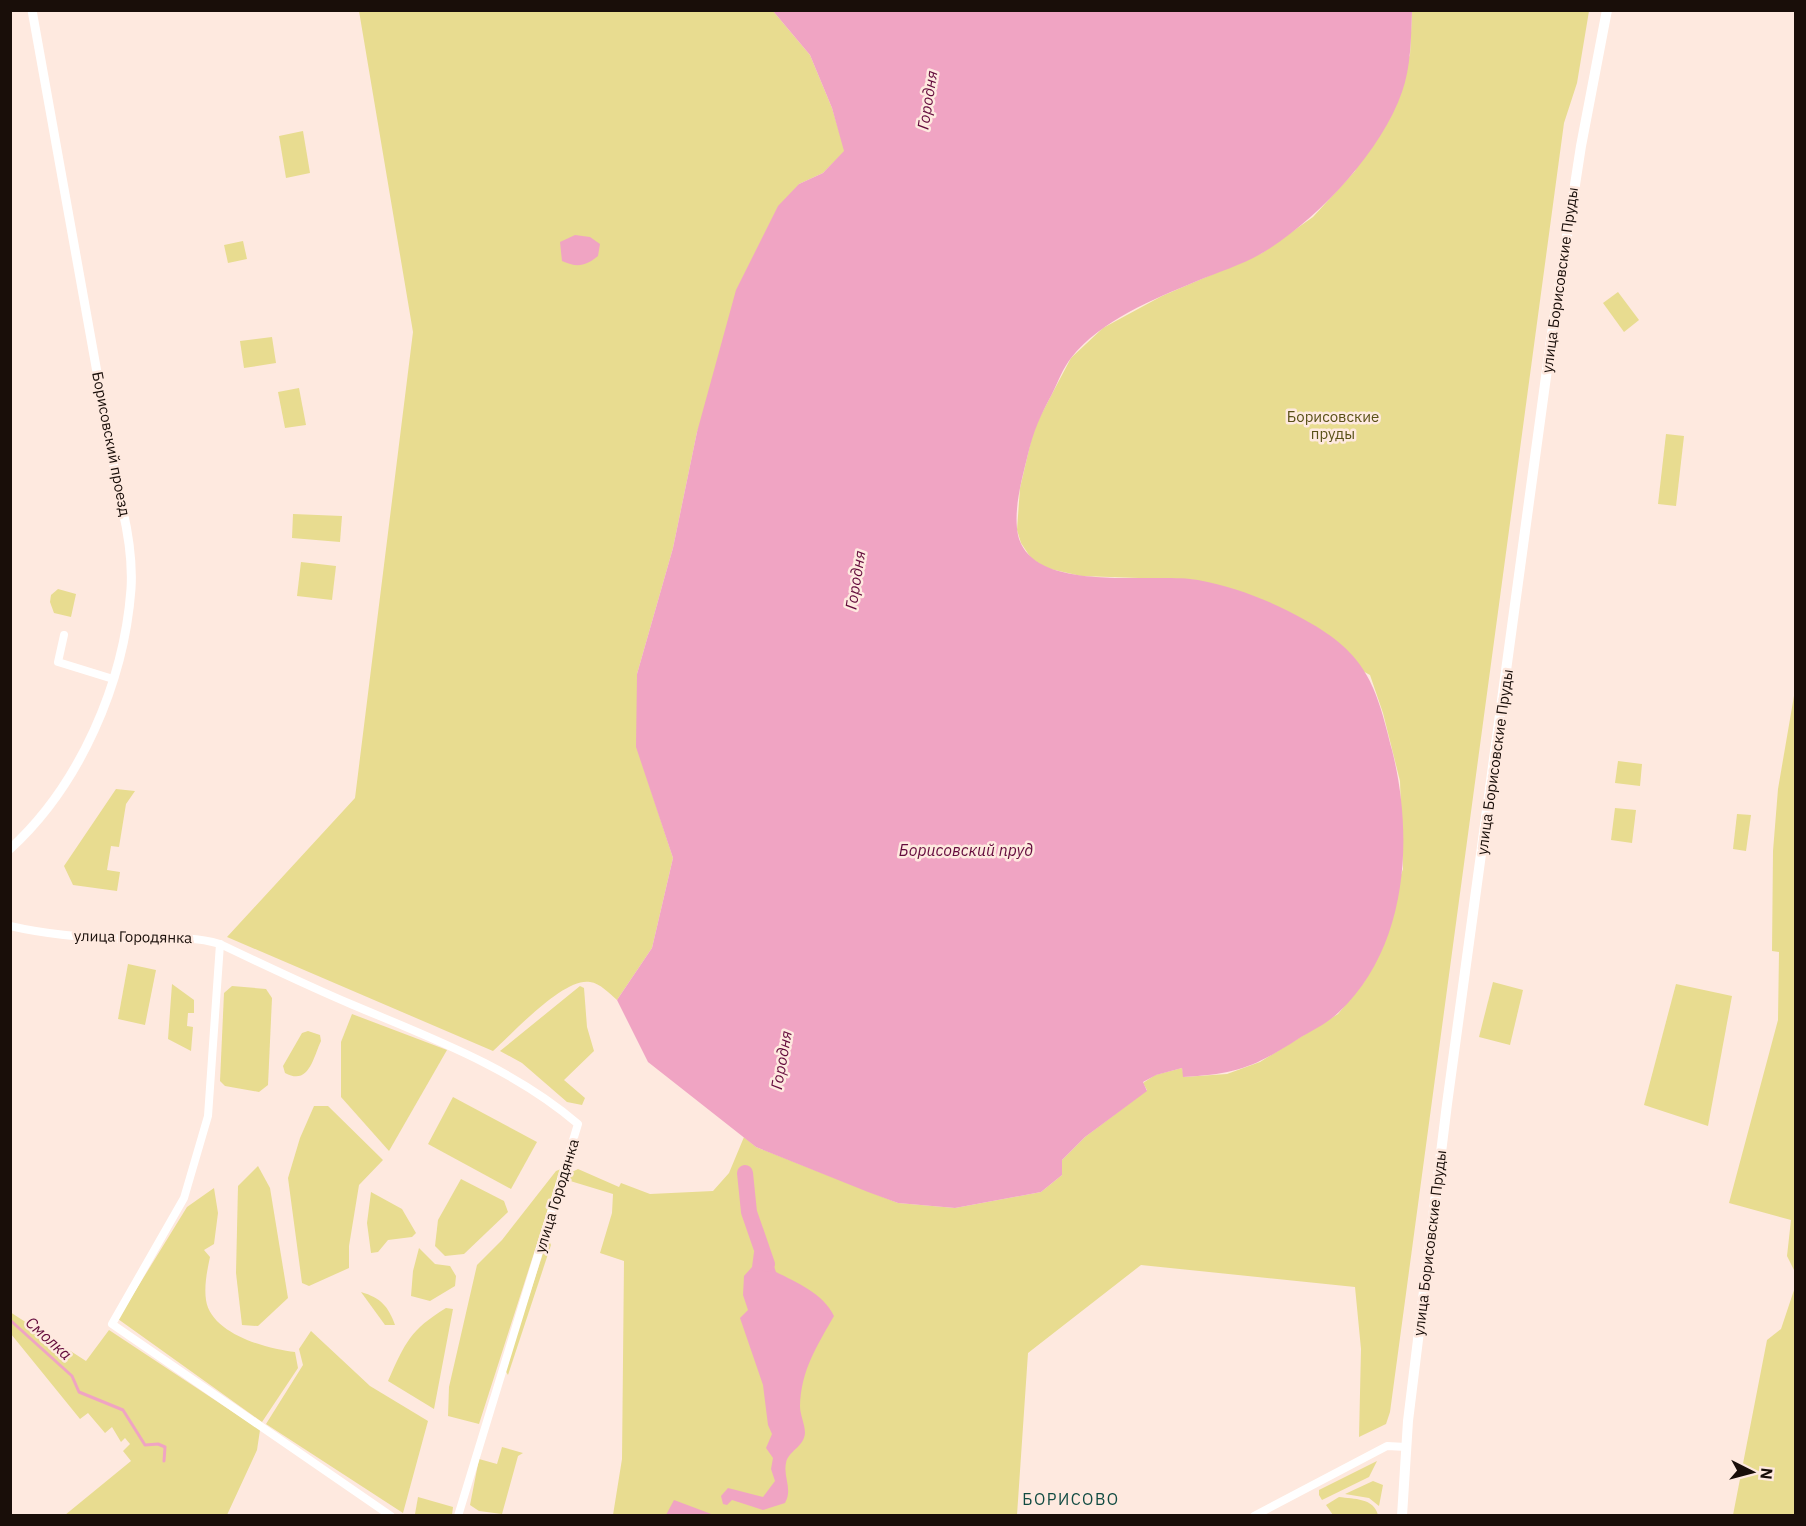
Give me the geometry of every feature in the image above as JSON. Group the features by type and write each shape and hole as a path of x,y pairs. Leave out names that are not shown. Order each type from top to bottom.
{"main road":[{"name":"улица Борисовские Пруды","path":"1402,1515 1406,1447 1447,1104 1551,340 1581,143 1607,10"}],"street":[{"name":"Борисовский проезд","path":"10,849 55,799 90,739 125,638 131,589 127,527 119,495 32,10"},
{"path":"64,635 58,662 112,679"},
{"name":"улица Городянка","path":"10,926 50,934 129,939 192,938 220,944 345,1002 468,1053 530,1090 578,1124 458,1515"},
{"path":"220,944 208,1116 184,1198 112,1324 392,1515"},
{"path":"1254,1515 1387,1446 1406,1447"}],"green space":[{"path":"359,11 773,11 810,55 832,108 845,151 823,173 799,184 697,432 673,548 637,674 637,747 673,858 652,948 617,1000 597,984 579,983 567,988 539,1008 493,1051 227,937 355,798 413,332"},
{"name":"Борисовские пруды","path":"1412,11 1589,11 1577,83 1564,123 1390,1412 1386,1424 1359,1437 1361,1349 1355,1287 1141,1265 1028,1353 1017,1515 613,1515 622,1459 624,1261 600,1253 612,1213 613,1194 567,1180 568,1174 578,1169 619,1187 621,1183 650,1194 713,1191 729,1173 744,1137 756,1147 898,1203 955,1208 1041,1192 1062,1175 1062,1160 1085,1137 1147,1090 1143,1083 1155,1075 1182,1068 1184,1077 1227,1074 1260,1062 1338,1014 1364,982 1403,869 1400,781 1383,713 1370,675 1197,580 1081,576 1046,568 1031,558 1021,543 1017,530 1020,488 1034,428 1071,358 1103,328 1162,296 1262,253 1313,217 1355,171 1410,55"},
{"path":"303,131 310,173 286,178 279,136"},
{"path":"243,241 247,259 228,263 224,245"},
{"path":"1618,292 1639,320 1624,332 1603,303"},
{"path":"272,337 276,363 244,368 240,341"},
{"path":"299,388 306,425 285,428 278,392"},
{"path":"1666,434 1684,436 1676,506 1658,504"},
{"path":"293,514 342,516 340,542 292,538"},
{"path":"301,562 336,566 332,600 297,596"},
{"path":"58,589 76,594 71,617 54,613 50,602 51,595"},
{"path":"1795,690 1796,1272 1787,1256 1791,1220 1729,1203 1778,1020 1779,952 1772,951 1773,851 1778,789"},
{"path":"1618,761 1642,764 1640,786 1615,783"},
{"path":"116,789 135,791 126,804 119,847 111,846 107,870 120,872 117,891 73,885 64,866"},
{"path":"1615,808 1636,810 1632,843 1611,840"},
{"path":"1737,814 1751,815 1746,851 1733,849"},
{"path":"128,964 156,970 145,1025 118,1019"},
{"path":"1493,982 1523,990 1510,1045 1479,1037"},
{"path":"172,984 194,1000 194,1013 188,1013 187,1026 193,1027 191,1051 168,1039"},
{"path":"1676,984 1732,996 1708,1126 1644,1105"},
{"path":"232,986 266,989 272,998 268,1085 259,1092 225,1086 220,1081 224,993"},
{"path":"580,986 584,988 587,1027 594,1051 564,1080 585,1098 582,1105 567,1102 522,1063 500,1051"},
{"path":"352,1014 447,1050 389,1151 341,1097 341,1042"},
{"path":"308,1031 320,1035 321,1041 309,1068 300,1076 285,1073 283,1066 302,1033"},
{"path":"453,1097 537,1142 511,1189 428,1144"},
{"path":"314,1106 328,1106 383,1160 359,1185 349,1246 349,1268 309,1286 302,1283 288,1178 300,1138"},
{"path":"258,1166 270,1188 288,1298 258,1326 242,1325 236,1273 238,1186"},
{"path":"561,1169 479,1424 448,1416 449,1387 477,1265 502,1240 556,1171"},
{"path":"461,1179 504,1201 508,1212 464,1254 445,1256 435,1246 438,1220"},
{"path":"214,1188 218,1213 214,1244 204,1250 210,1257 205,1289 210,1312 229,1331 242,1338 295,1352 298,1368 262,1422 118,1319 187,1207"},
{"path":"371,1192 402,1209 416,1233 412,1237 388,1240 378,1252 371,1253 367,1223"},
{"path":"548,1238 551,1245 508,1375 505,1370"},
{"path":"419,1248 435,1264 450,1266 456,1276 455,1286 430,1301 411,1296 413,1271"},
{"path":"1795,1287 1795,1515 1733,1515 1767,1340 1781,1329"},
{"path":"361,1292 374,1297 383,1304 395,1325 385,1325"},
{"path":"446,1308 453,1309 434,1409 388,1381 410,1338 424,1323"},
{"path":"10,1312 86,1361 109,1330 260,1430 257,1450 227,1515 65,1515 131,1461 123,1451 130,1444 125,1438 121,1442 112,1427 105,1433 88,1413 80,1419 11,1334"},
{"path":"311,1331 370,1386 428,1421 403,1513 266,1424 303,1365 299,1349"},
{"path":"502,1447 523,1453 518,1456 502,1514 479,1511 470,1505 479,1459 497,1464"},
{"path":"1377,1461 1369,1477 1322,1500 1319,1490"},
{"path":"1373,1481 1383,1485 1379,1506 1369,1498 1345,1494"},
{"path":"418,1497 453,1507 452,1515 415,1514"},
{"path":"1339,1497 1368,1502 1376,1509 1378,1515 1333,1515 1326,1505"}],"water":[{"name":"Борисовский пруд","path":"773,11 1412,11 1410,52 1402,92 1379,138 1363,160 1326,203 1285,238 1264,252 1129,312 1097,332 1083,345 1066,366 1041,416 1030,446 1017,505 1018,535 1028,554 1046,566 1069,573 1096,577 1198,580 1240,591 1305,620 1326,633 1356,659 1374,689 1392,750 1399,784 1403,818 1403,854 1400,889 1392,923 1379,956 1362,986 1330,1020 1268,1057 1244,1068 1217,1074 1183,1077 1182,1068 1156,1075 1143,1082 1147,1091 1085,1137 1062,1160 1062,1175 1041,1192 955,1208 898,1203 756,1147 648,1062 617,1000 652,948 673,858 636,747 637,674 673,548 697,432 736,290 778,206 799,184 823,173 844,151 832,108 810,55"},
{"path":"575,235 590,237 600,244 598,256 581,265 572,265 562,261 560,242"},
{"path":"766,1243 776,1272 817,1295 834,1316 811,1359 803,1381 800,1406 805,1433 802,1442 787,1459 787,1498 785,1503 763,1510 732,1500 727,1505 723,1504 721,1496 728,1488 763,1497 775,1481 771,1469 773,1458 766,1448 772,1434 768,1425 763,1385 740,1318 748,1310 743,1295 744,1276 752,1267 754,1252"},
{"path":"674,1500 714,1515 666,1515"}],"waterway":[{"name":"Городня","path":"745,1173 749,1212 767,1264"},
{"name":"Смолка","path":"10,1320 72,1376 79,1392 123,1410 145,1445 158,1444 165,1447 164,1461"}],"district":[{"name":"БОРИСОВО","path":"1071,1499"}]}
